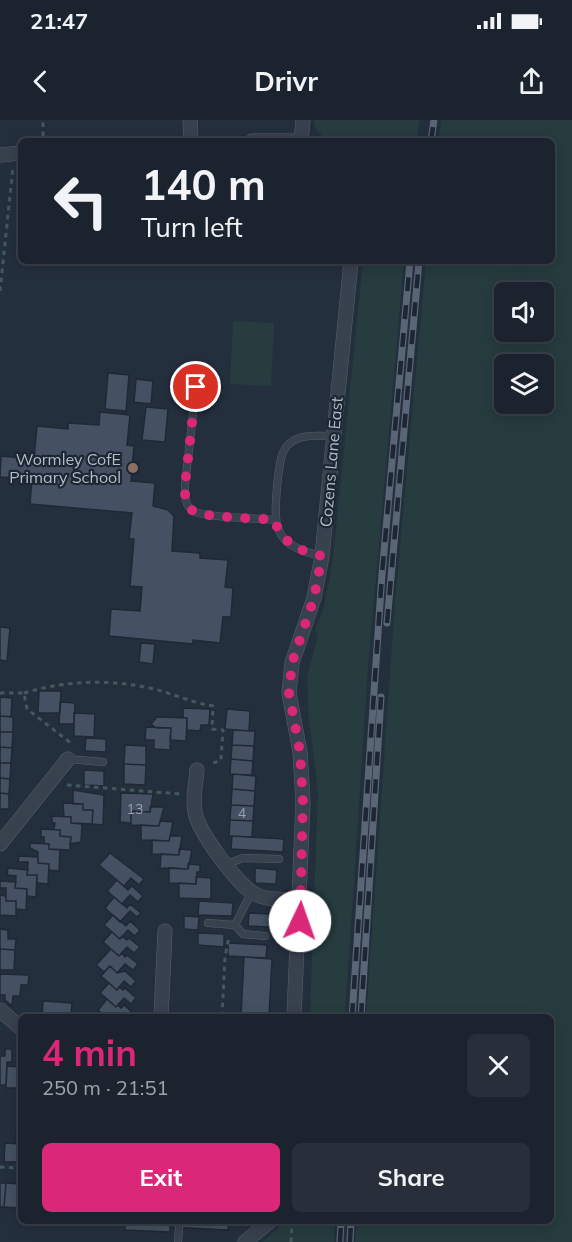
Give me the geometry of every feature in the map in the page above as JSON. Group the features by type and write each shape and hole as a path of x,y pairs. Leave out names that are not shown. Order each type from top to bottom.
{"street":[{"path":"190,120 191,138"},
{"path":"302,138 303,120"},
{"path":"0,154 18,154"},
{"name":"Cozens Lane East","path":"294,1014 301,900 303,802 300,752 289,693 292,663 314,598 322,556 351,264"},
{"path":"0,844 68,759"},
{"path":"197,770 194,803 197,819 204,833 242,885 251,893 270,898 301,900"},
{"path":"161,1014 165,931"},
{"path":"0,1010 18,1025"},
{"path":"244,1242 257,1235 267,1224"}],"lane":[{"path":"196,387 185,485 186,503 194,512 200,514 274,520"},
{"path":"322,556 299,550 291,545 278,530 274,520 280,460 287,446 298,438 334,436"},
{"path":"68,759 103,762"},
{"path":"227,864 243,858 279,859"},
{"path":"235,925 251,893"},
{"path":"208,923 235,925 243,934 265,936"},
{"path":"178,1242 179,1228"}],"path":[{"path":"43,120 43,138"},
{"path":"0,291 18,154 16,140 18,140"},
{"path":"0,693 24,693 63,684 110,682 155,690 213,706 212,729 223,730 221,760 197,770"},
{"path":"24,693 27,708 74,746 68,759"},
{"path":"52,780 72,787 178,793 194,803"},
{"path":"222,1014 227,942 235,925"},
{"path":"0,1167 18,1168"},
{"path":"291,1242 292,1224"}],"green space":[{"path":"314,120 419,120 417,138 324,138 316,129"},
{"path":"441,120 572,120 572,1242 355,1242 356,1224 554,1224 554,1014 366,1014 395,602 426,264 555,264 555,138 439,138"},
{"path":"363,264 404,264 368,669 345,1014 310,1014 318,791 309,720 307,677 318,636 315,631 324,607 333,558"},
{"path":"233,321 274,323 271,386 230,384"},
{"path":"282,1224 335,1224 334,1242 263,1242"}],"building":[{"path":"108,373 129,375 126,411 105,409"},
{"path":"136,379 153,381 151,404 134,402"},
{"path":"146,407 168,409 165,442 142,440"},
{"path":"100,412 130,415 127,445 134,446 131,481 155,483 153,506 168,510 174,516 172,551 200,553 200,558 228,560 225,587 233,588 231,617 223,617 220,643 193,640 193,644 109,636 111,609 140,611 142,587 130,586 134,539 129,539 132,513 30,504 32,479 0,477 1,456 34,459 37,426 68,429 68,423 99,425"},
{"path":"0,627 10,628 7,661 0,660"},
{"path":"141,643 155,644 153,664 139,662"},
{"path":"39,691 61,691 60,713 38,713"},
{"path":"0,697 12,698 11,717 0,716"},
{"path":"60,702 75,703 74,724 59,724"},
{"path":"183,708 210,709 209,725 201,725 200,731 187,730 187,718 183,718"},
{"path":"227,709 250,711 249,731 225,729"},
{"path":"74,713 95,714 94,737 74,736"},
{"path":"0,716 13,717 13,732 0,732"},
{"path":"157,717 187,718 186,741 170,740 171,728 156,728 151,724"},
{"path":"146,727 171,728 170,750 154,749 154,740 145,740"},
{"path":"233,730 255,731 254,746 232,745"},
{"path":"0,732 13,732 12,748 0,747"},
{"path":"86,738 106,739 106,752 85,751"},
{"path":"125,745 146,746 146,765 124,764"},
{"path":"232,745 254,746 253,761 231,759"},
{"path":"0,747 12,748 11,763 0,763"},
{"path":"231,759 253,761 252,775 230,774"},
{"path":"0,763 11,763 10,779 0,778"},
{"path":"124,764 146,765 145,785 124,784"},
{"path":"84,770 104,771 104,786 84,785"},
{"path":"233,774 256,776 255,791 232,789"},
{"path":"0,778 10,779 9,794 0,793"},
{"path":"232,789 255,791 254,806 231,805"},
{"path":"73,790 104,795 103,825 92,824 93,810 83,810 83,804 73,804"},
{"path":"0,793 9,794 9,809 0,809"},
{"path":"121,793 153,794 150,812 131,811 131,823 120,822"},
{"path":"63,803 83,804 83,810 93,810 92,824 71,823 71,817 64,817"},
{"path":"231,805 254,806 253,821 230,820"},
{"path":"150,807 164,807 159,826 131,825 131,811 150,812"},
{"path":"52,816 71,817 71,823 82,824 81,842 70,844 71,837 60,836 60,830 54,830 55,823 52,823"},
{"path":"230,820 253,821 252,837 229,836"},
{"path":"160,821 173,822 169,841 141,840 141,825 159,826"},
{"path":"41,829 60,830 60,836 71,837 70,850 49,849 49,844 44,843 44,837 41,837"},
{"path":"170,836 182,836 179,855 152,854 152,840 169,841"},
{"path":"232,836 284,839 283,852 231,849"},
{"path":"30,843 49,844 49,849 60,850 59,871 49,870 49,864 38,863 38,852 30,848"},
{"path":"179,849 192,850 188,869 160,868 161,854 179,855"},
{"path":"110,853 144,879 139,885 131,878 124,886 99,865"},
{"path":"19,856 38,857 38,863 49,864 48,884 37,883 37,875 27,875 28,862 18,862"},
{"path":"188,864 200,865 196,884 169,883 169,868 188,869"},
{"path":"8,868 28,870 27,875 37,875 36,897 27,896 27,889 15,888 16,876 7,875"},
{"path":"255,868 277,870 276,884 255,883"},
{"path":"196,877 211,878 211,899 179,898 179,883 196,884"},
{"path":"117,880 128,890 132,886 143,896 138,902 130,895 122,904 107,891"},
{"path":"0,881 16,882 15,888 27,889 26,910 16,909 16,901 6,901 6,888 0,888"},
{"path":"0,895 6,896 6,901 16,901 16,916 0,915"},
{"path":"114,897 127,908 130,904 141,913 137,917 130,911 120,922 105,908"},
{"path":"199,901 233,903 232,916 198,915"},
{"path":"249,913 270,914 269,927 248,926"},
{"path":"113,915 126,926 130,921 140,930 135,936 128,930 120,939 104,925"},
{"path":"184,916 199,917 198,930 184,929"},
{"path":"0,929 8,930 8,939 16,939 15,950 0,949"},
{"path":"112,932 120,939 122,936 127,940 129,938 140,947 134,953 127,947 119,956 103,942"},
{"path":"198,933 224,934 224,947 198,945"},
{"path":"228,943 267,945 266,958 228,956"},
{"path":"0,949 15,950 14,970 0,970"},
{"path":"111,949 119,956 122,953 125,957 127,955 138,964 133,970 125,964 117,973 110,966 104,972 96,965"},
{"path":"244,957 272,959 269,1014 241,1014"},
{"path":"110,966 117,973 125,971 136,981 131,987 124,981 117,990 101,976"},
{"path":"0,974 29,975 28,985 21,985 20,996 13,996 12,1006 5,1000 5,995 0,995"},
{"path":"109,983 117,990 119,987 123,990 125,988 136,998 131,1004 124,998 116,1007 100,993"},
{"path":"107,999 116,1007 118,1005 121,1008 124,1005 134,1014 103,1014 98,1010"},
{"path":"43,1001 72,1003 71,1014 42,1014"},
{"path":"5,1049 12,1049 12,1062 7,1062 6,1085 0,1085 0,1056 5,1056"},
{"path":"7,1066 18,1067 18,1088 6,1088"},
{"path":"16,1129 18,1129 18,1144 15,1143"},
{"path":"5,1143 18,1144 18,1162 4,1162"},
{"path":"0,1183 6,1183 4,1207 0,1207"},
{"path":"6,1183 18,1184 18,1208 4,1207"},
{"path":"125,1224 171,1224 170,1232 125,1230"},
{"path":"170,1224 229,1224 228,1230 170,1227"}],"railway":[{"path":"431,138 434,120"},
{"path":"352,1014 382,574 410,264"},
{"path":"387,623 419,264"},
{"path":"361,1014 381,697"},
{"path":"340,1242 341,1224"},
{"path":"350,1242 351,1224"}],"place":[{"name":"Wormley CofE Primary School","path":"133,468"}],"route":[{"path":"196,387 185,485 186,503 194,512 200,514 274,520 278,530 291,545 307,553 322,556 314,598 292,663 289,693 300,752 303,802 300,921"}]}
